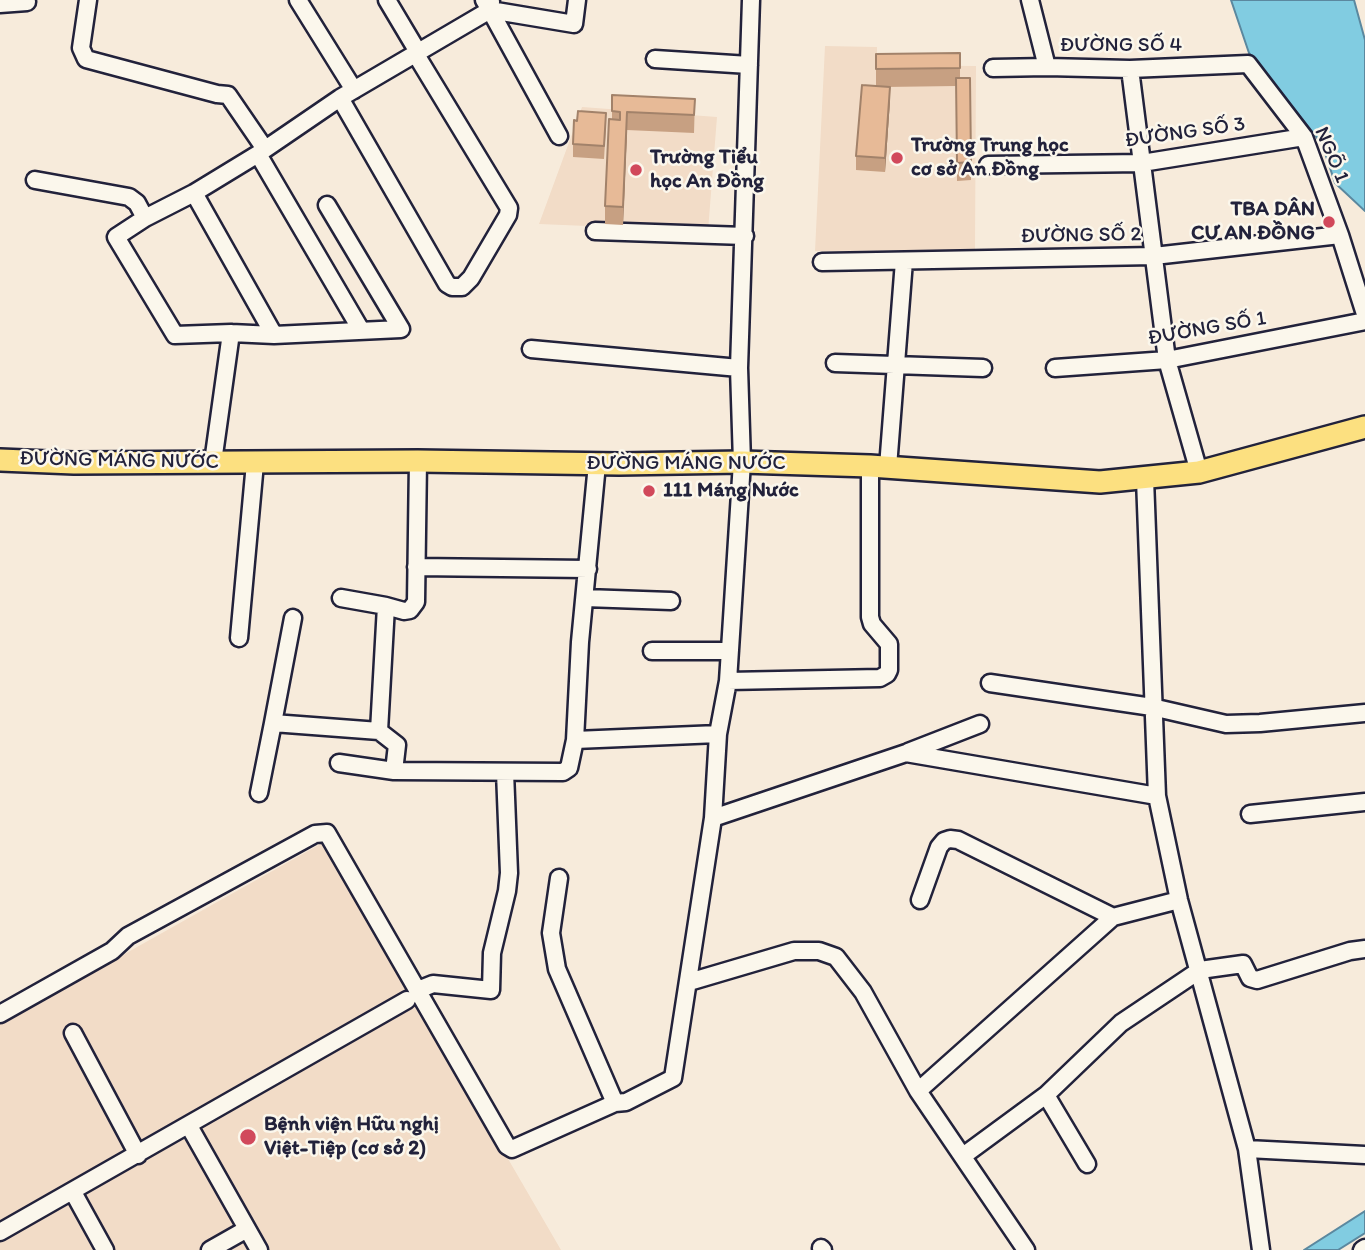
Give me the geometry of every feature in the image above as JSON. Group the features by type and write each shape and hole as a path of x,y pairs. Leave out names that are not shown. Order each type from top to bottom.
{"main road":[{"name":"ĐƯỜNG MÁNG NƯỚC","path":"0,460 74,463 742,462 879,467 1100,482 1199,472 1365,427"}],"street":[{"path":"89,0 81,48 86,59 228,95 361,330"},
{"path":"298,0 447,284 452,288 462,287 471,278 508,215 509,208 387,0"},
{"path":"327,205 401,329 274,335 175,335 116,237 261,151 488,3 574,24 577,0"},
{"path":"0,1014 112,951 128,936 217,890 315,834 327,833 413,995 507,1146 512,1149 614,1103 626,1102 673,1078 690,982 713,818 718,734 728,681 742,462 739,368 751,0"},
{"path":"1030,0 1046,67"},
{"path":"0,4 27,2"},
{"path":"488,3 559,136"},
{"path":"655,59 749,65"},
{"name":"ĐƯỜNG SỐ 4","path":"993,68 1130,69 1248,64"},
{"name":"NGÕ 1","path":"1248,64 1304,137 1365,314"},
{"path":"1130,69 1167,360 1199,472"},
{"name":"ĐƯỜNG SỐ 3","path":"988,165 1142,163 1304,137"},
{"path":"35,180 129,197 137,203 145,218"},
{"path":"194,193 274,335"},
{"path":"596,231 745,236"},
{"name":"ĐƯỜNG SỐ 2","path":"822,262 1154,256 1339,234"},
{"path":"728,681 880,678 889,670 889,644 872,624 870,617 879,467 896,365 904,261"},
{"name":"ĐƯỜNG SỐ 1","path":"1055,368 1167,360 1365,321"},
{"path":"213,462 231,333"},
{"path":"531,349 739,368"},
{"path":"835,363 983,368"},
{"path":"341,598 404,611 414,607 418,461"},
{"path":"239,638 255,463"},
{"path":"339,763 394,771 565,771 569,768 575,740 580,642 597,464"},
{"path":"1145,479 1157,796 1179,900 1247,1149 1261,1250"},
{"path":"416,567 588,569"},
{"path":"585,598 671,601"},
{"path":"379,731 386,606"},
{"path":"259,793 293,618"},
{"path":"652,651 730,651"},
{"path":"990,683 1152,707 1226,724 1365,713"},
{"path":"273,723 379,731 397,745 394,771"},
{"path":"713,818 906,753 980,724"},
{"path":"575,740 718,734"},
{"path":"906,753 1157,796"},
{"path":"0,1232 433,984 491,990 492,953 509,873 505,772"},
{"path":"1250,814 1365,802"},
{"path":"920,900 939,847 950,839 1113,918"},
{"path":"559,878 551,933 557,969 614,1103"},
{"path":"918,1091 1113,918 1179,900"},
{"path":"963,1156 1046,1095 1121,1023 1200,970 1242,964 1250,978 1257,980 1350,951 1365,949"},
{"path":"690,982 794,951 819,951 836,957 863,992 918,1091 1026,1250"},
{"path":"73,1033 138,1155"},
{"path":"1046,1095 1087,1164"},
{"path":"189,1126 259,1250"},
{"path":"1247,1149 1365,1155"},
{"path":"72,1192 105,1250"},
{"path":"210,1250 247,1228"}],"shaded area":[{"name":"Trường Trung học cơ sở An Đồng","path":"825,46 877,47 877,65 976,66 975,250 815,251"},
{"name":"Trường Tiểu học An Đồng","path":"582,107 717,117 708,231 539,224"},
{"name":"Bệnh viện Hữu nghị Việt-Tiệp (cơ sở 2)","path":"324,842 561,1250 0,1250 0,1024"}],"water":[{"path":"1231,0 1354,0 1365,40 1365,211 1335,183 1322,144 1249,53"},
{"path":"1365,1211 1365,1233 1338,1250 1304,1250"}],"building":[{"path":"960,53 960,68 876,69 876,54"},
{"path":"956,78 970,78 971,162 957,163"},
{"path":"862,85 890,87 885,158 856,156"},
{"path":"612,95 695,99 694,115 627,112 623,207 605,206 609,119 620,120 620,112 612,111"},
{"path":"578,111 606,113 604,146 573,144 574,120 577,121"}],"place":[{"name":"Trường Trung học cơ sở An Đồng","path":"897,158"},
{"name":"Trường Tiểu học An Đồng","path":"636,170"},
{"name":"TBA DÂN CƯ AN ĐỒNG","path":"1329,222"},
{"name":"111 Máng Nước","path":"649,491"},
{"name":"Bệnh viện Hữu nghị Việt-Tiệp (cơ sở 2)","path":"248,1137"}]}
